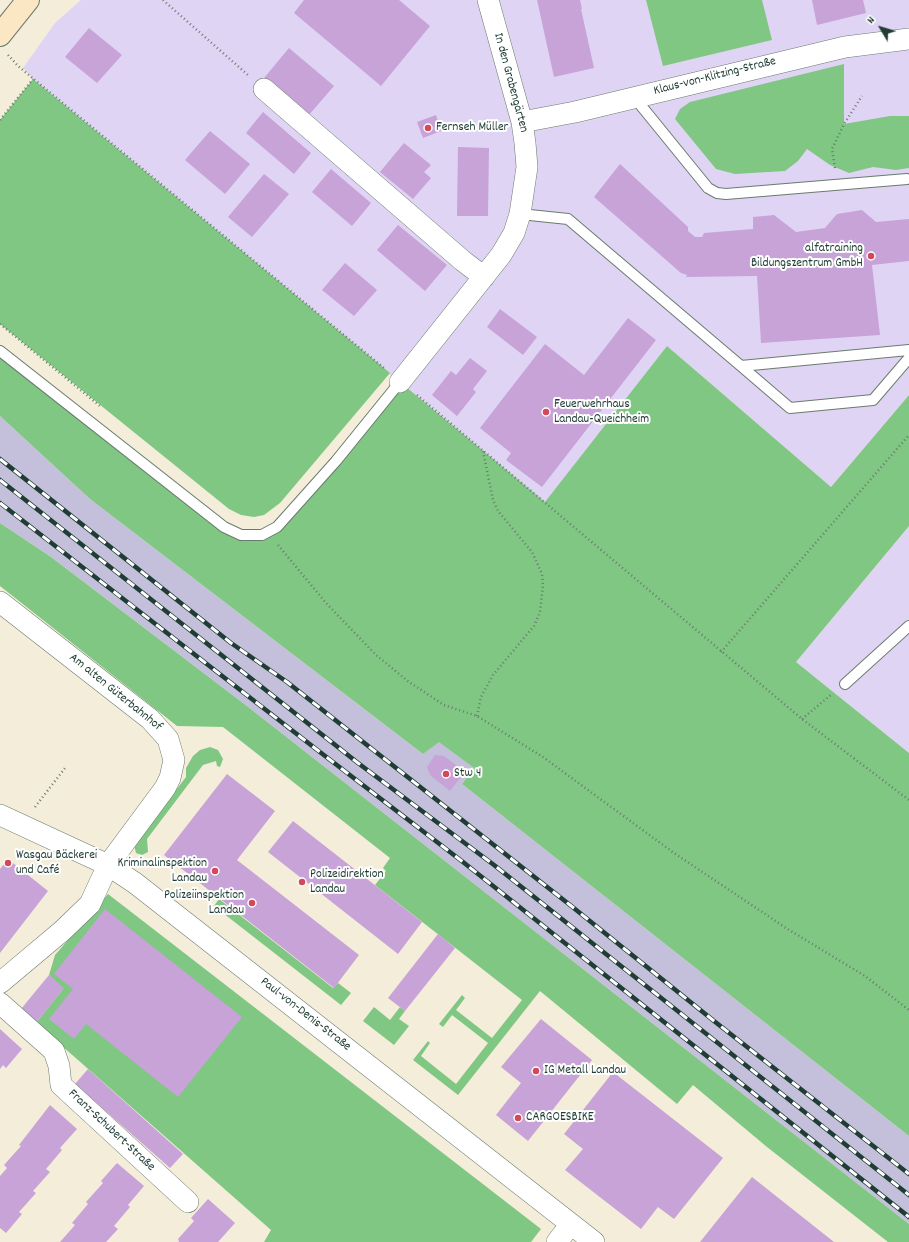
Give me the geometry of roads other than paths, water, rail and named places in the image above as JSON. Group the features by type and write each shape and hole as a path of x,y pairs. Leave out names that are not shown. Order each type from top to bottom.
{"main road":[{"path":"2,43 28,0"}],"street":[{"name":"In den Grabengärten","path":"400,382 501,255 514,233 520,214 527,167 522,122 488,0"},
{"name":"Klaus-von-Klitzing-Straße","path":"522,122 575,112 830,50 873,42 909,39"},
{"path":"264,89 463,261 484,276"},
{"name":"Am alten Güterbahnhof","path":"0,602 150,719 162,731 172,748 174,760 170,778 108,865"},
{"name":"Paul-von-Denis-Straße","path":"0,815 108,865 135,883 594,1242"},
{"path":"0,983 62,931 90,904 108,865"},
{"name":"Franz-Schubert-Straße","path":"0,1003 54,1051 59,1066 61,1086 188,1202"},
{"path":"557,1242 571,1224"}],"lane":[{"path":"634,97 708,188 717,193 726,194 907,179"},
{"path":"520,214 568,219 790,408 873,400 909,358"},
{"path":"741,366 909,350"},
{"path":"0,351 224,527 241,535 262,535 277,527 307,494 400,382"},
{"path":"845,684 909,626"}],"railway":[{"path":"0,459 231,643 287,682 909,1174"},
{"path":"0,480 358,763 494,865 909,1195"},
{"path":"0,503 463,862 909,1217"}],"place":[{"name":"Fernseh Müller","path":"428,128"},
{"name":"alfatraining Bildungszentrum GmbH","path":"871,256"},
{"name":"Feuerwehrhaus Landau-Queichheim","path":"546,412"},
{"name":"Stw 4","path":"446,774"},
{"name":"Wasgau Bäckerei und Café","path":"8,863"},
{"name":"Kriminalinspektion Landau","path":"215,871"},
{"name":"Polizeidirektion Landau","path":"302,882"},
{"name":"Polizeiinspektion Landau","path":"252,903"},
{"name":"IG Metall Landau","path":"536,1071"},
{"name":"CARGOESBIKE","path":"518,1118"}]}
